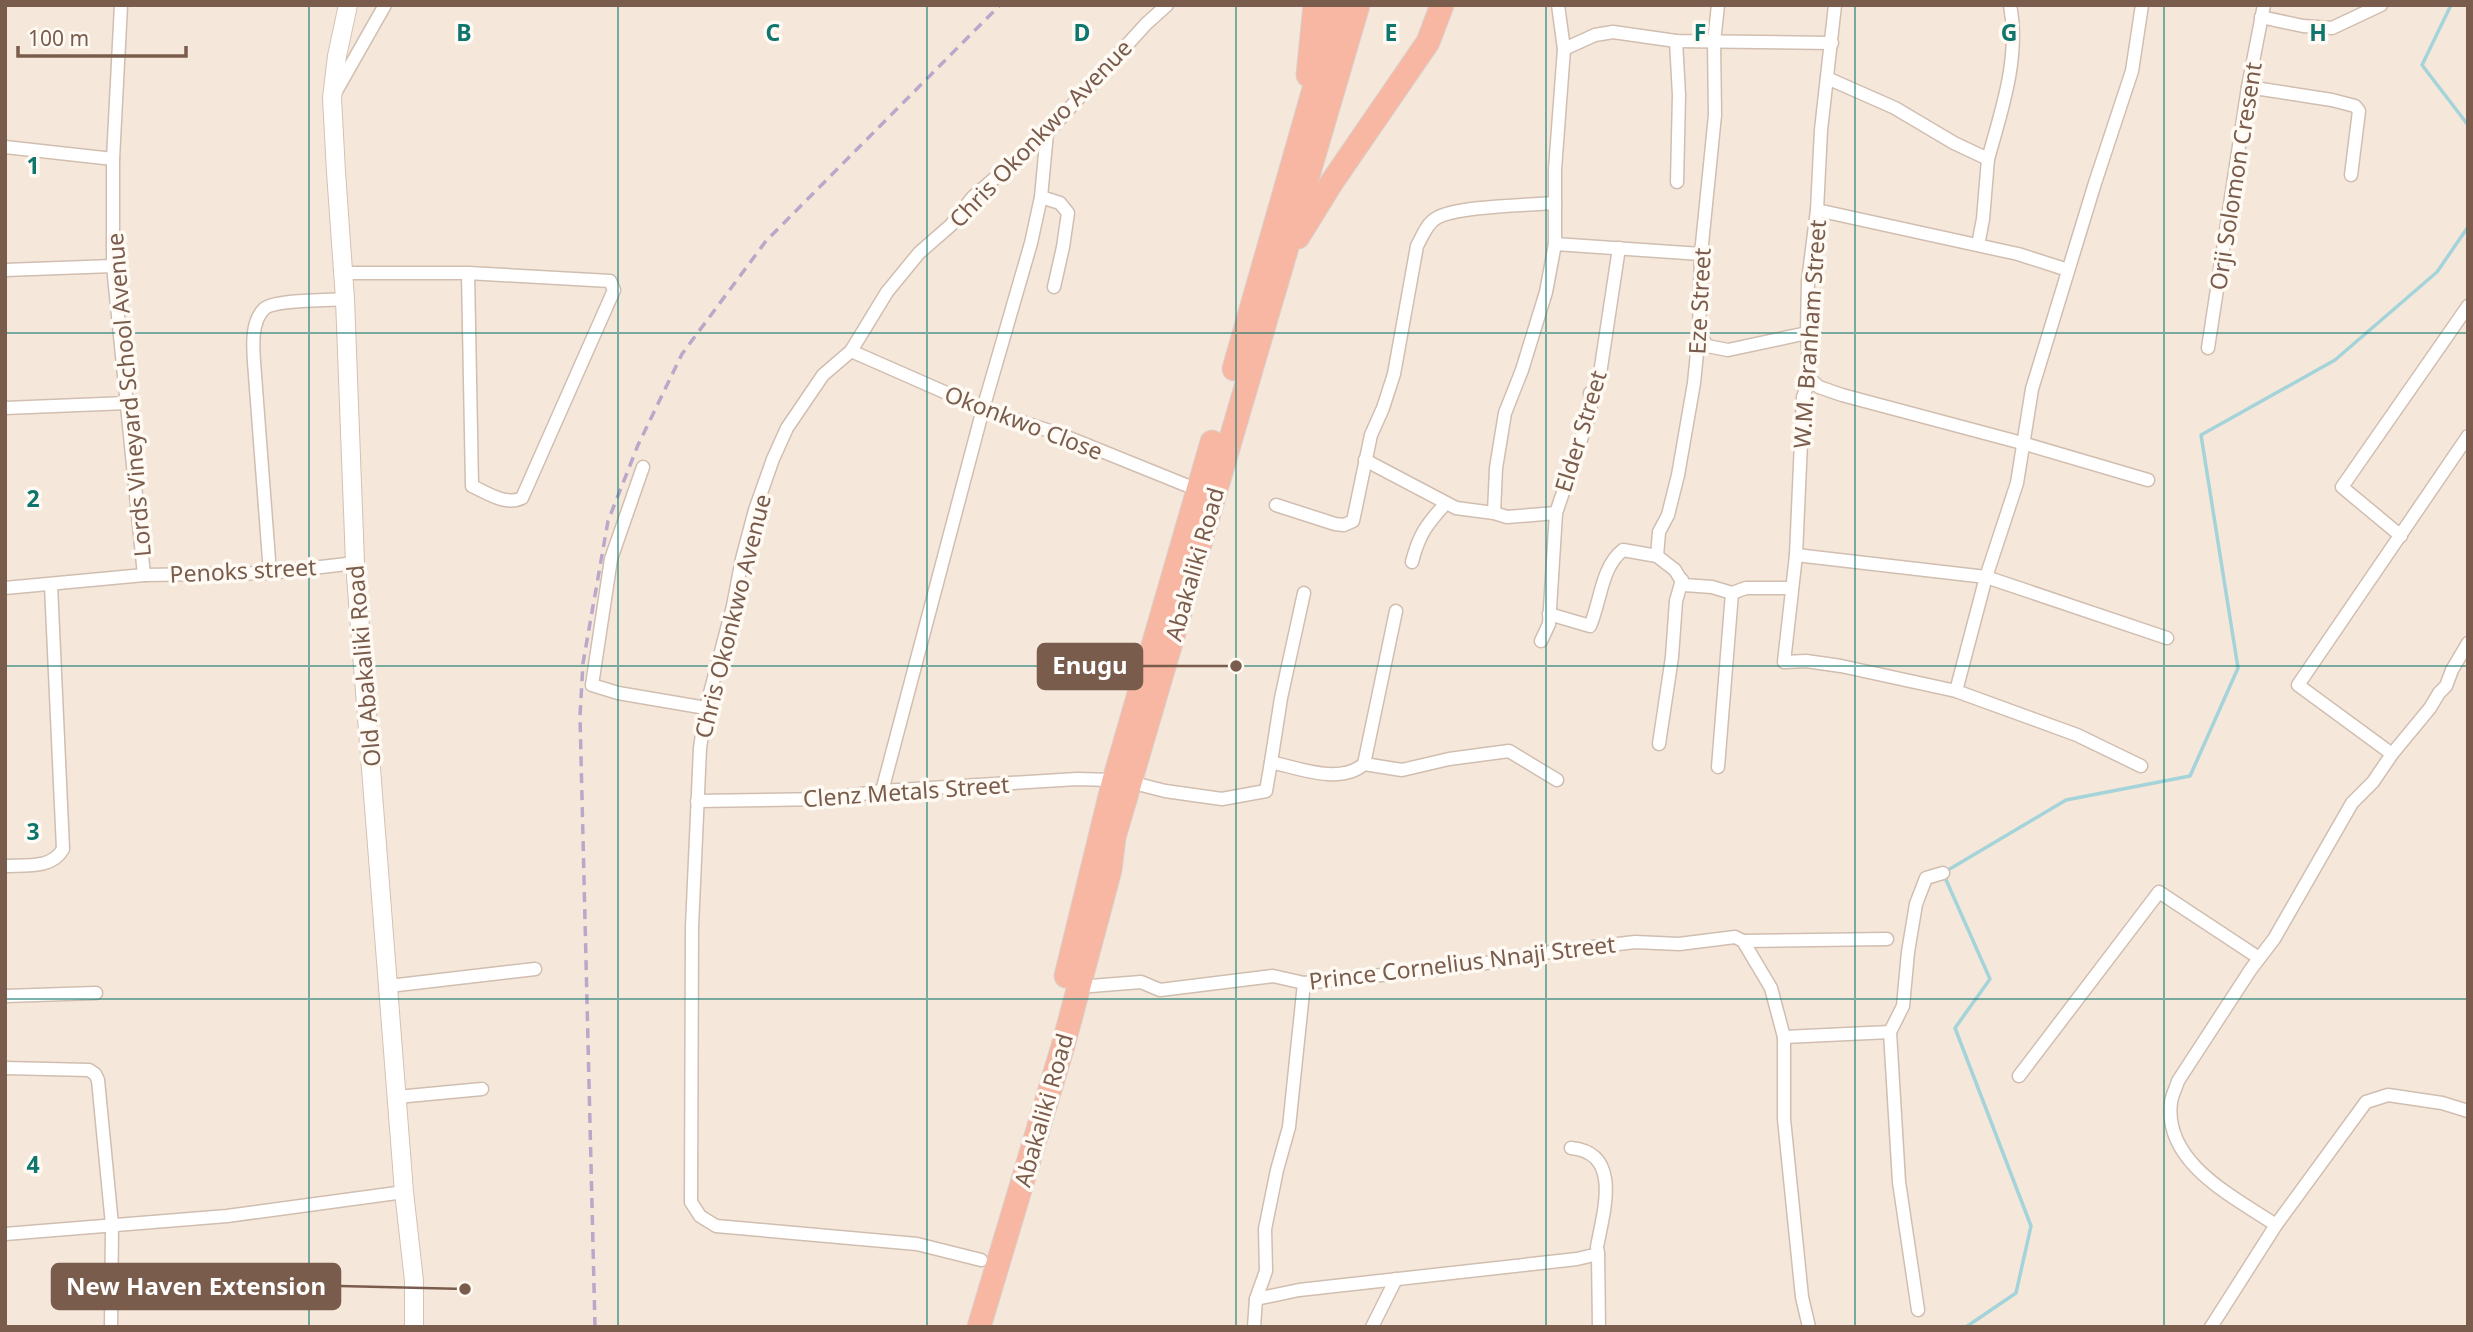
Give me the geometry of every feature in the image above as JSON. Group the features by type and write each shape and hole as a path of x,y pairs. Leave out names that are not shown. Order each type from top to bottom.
{"highway":[{"path":"1301,138 1315,5"},
{"name":"Abakaliki Road","path":"963,1327 981,1259 1042,1069 1122,781 1198,491 1338,5"},
{"name":"Abakaliki Road","path":"979,1327 1043,1115 1110,870 1122,781 1285,257 1358,5"},
{"path":"1285,257 1332,181 1428,42 1442,5"}],"main road":[{"name":"Old Abakaliki Road","path":"348,5 337,56 332,98 345,299 355,563 404,1192 414,1281 414,1327"}],"street":[{"name":"Lords Vineyard School Avenue","path":"121,5 113,159 113,266 144,575"},
{"path":"332,98 386,5"},
{"name":"Chris Okonkwo Avenue","path":"981,1259 917,1244 716,1226 700,1216 691,1202 692,927 700,748 706,708 755,510 787,428 823,375 851,351 887,292 919,253 951,225 973,197 1046,133 1146,24 1167,5"},
{"path":"1494,513 1496,468 1505,413 1522,370 1546,292 1555,244 1557,135 1564,49 1558,5"},
{"name":"Eze Street","path":"1657,556 1659,532 1668,515 1678,475 1694,383 1699,333 1701,254 1715,115 1714,43 1718,5"},
{"name":"W.M. Branham Street","path":"1835,5 1808,281 1810,379 1803,397 1796,555 1784,662 1806,661 1841,666 1956,691"},
{"path":"1978,245 1988,159 2009,79 2015,39 2010,5"},
{"path":"2141,766 2077,735 1956,691 1986,577 2017,483 2032,389 2132,71 2142,5"},
{"path":"2262,11 2313,27 2332,28 2381,5"},
{"name":"Orji Solomon Cresent","path":"2208,348 2262,11"},
{"path":"1564,49 1595,35 1613,32 1676,41 1714,43 1832,43"},
{"path":"1676,41 1679,95 1677,182"},
{"path":"1827,78 1895,108 1954,143 1988,159"},
{"path":"2248,87 2356,106 2358,111 2351,175"},
{"path":"882,791 983,409 1031,243 1041,197 1046,133"},
{"path":"5,147 113,159"},
{"path":"1041,197 1060,203 1068,213 1054,287"},
{"path":"1276,505 1335,524 1345,525 1353,521 1371,435 1394,374 1417,246 1424,231 1435,219 1448,213 1555,203"},
{"path":"1817,209 2018,254 2068,270"},
{"path":"1555,244 1701,254"},
{"name":"Elder Street","path":"1541,641 1549,624 1556,513 1591,410 1590,393 1598,387 1619,248"},
{"path":"5,270 113,266"},
{"path":"343,273 467,274 610,281 614,285 522,498 516,500 496,497 472,486 467,274"},
{"path":"270,573 254,362 254,329 263,310 274,304 345,299"},
{"path":"2401,536 2342,487 2468,306"},
{"path":"1699,333 1707,346 1728,349 1807,333"},
{"name":"Okonkwo Close","path":"851,351 983,409 1062,435 1198,491"},
{"path":"1810,379 1819,387 1842,395 2148,480"},
{"path":"5,408 127,403"},
{"path":"2392,754 2298,685 2468,436"},
{"path":"1365,460 1455,508 1507,517 1556,513"},
{"path":"643,467 611,559 592,685 611,691 706,708"},
{"path":"1412,562 1424,527 1446,503"},
{"path":"1549,614 1590,626 1598,608 1604,580 1617,554 1623,550 1657,556 1675,570 1684,585 1712,587 1732,593 1746,588 1791,587"},
{"path":"1796,555 1986,577 2167,638"},
{"name":"Penoks street","path":"5,588 144,575 270,573 355,563"},
{"path":"1659,744 1672,657 1676,601 1682,580"},
{"path":"5,866 47,864 59,857 63,849 51,585"},
{"path":"1304,593 1281,698 1271,762 1319,773 1353,772 1364,764 1396,611"},
{"path":"1718,767 1732,593"},
{"path":"2276,1225 2208,1179 2190,1160 2174,1138 2171,1102 2178,1081 2274,939 2351,803 2373,782 2446,686 2468,643"},
{"path":"1364,764 1402,770 1509,751 1557,780"},
{"name":"Clenz Metals Street","path":"697,801 827,799 882,791 1077,779 1122,781 1193,797 1222,799 1266,791 1271,762"},
{"path":"1918,1310 1899,1182 1889,1032 1903,1006 1916,904 1926,878 1943,873"},
{"path":"2019,1076 2159,892 2259,958"},
{"name":"Prince Cornelius Nnaji Street","path":"1078,987 1142,982 1160,990 1273,976 1304,983 1469,966 1542,953 1635,942 1679,944 1735,937 1743,941 1887,939"},
{"path":"1743,941 1771,988 1784,1037 1784,1119 1802,1297 1809,1327"},
{"path":"389,986 535,969"},
{"path":"1254,1327 1256,1299 1266,1271 1265,1229 1289,1127 1304,983"},
{"path":"5,996 96,993"},
{"path":"1784,1037 1889,1032"},
{"path":"5,1068 89,1070 98,1080 112,1225 111,1327"},
{"path":"397,1097 482,1089"},
{"path":"2211,1327 2276,1225 2366,1102 2388,1095 2442,1103 2468,1111"},
{"path":"1572,1148 1585,1150 1595,1156 1603,1169 1606,1195 1597,1247 1599,1327"},
{"path":"5,1234 227,1216 404,1192"},
{"path":"1256,1299 1299,1290 1577,1259 1598,1254"},
{"path":"1372,1327 1396,1279"}],"shaded area":[{"path":"5,5 2468,5 2468,1327 5,1327"}],"waterway":[{"path":"2451,5 2422,65 2468,125"},
{"path":"1966,1327 2016,1293 2031,1226 1955,1028 1990,979 1943,873 2066,800 2190,776 2238,668 2201,435 2335,360 2437,272 2468,227"}],"railway":[{"path":"595,1327 580,716 583,663 608,521 638,445 682,354 766,241 1000,5"}],"place":[{"name":"Enugu","path":"1236,666"},
{"name":"New Haven Extension","path":"465,1289"}]}
